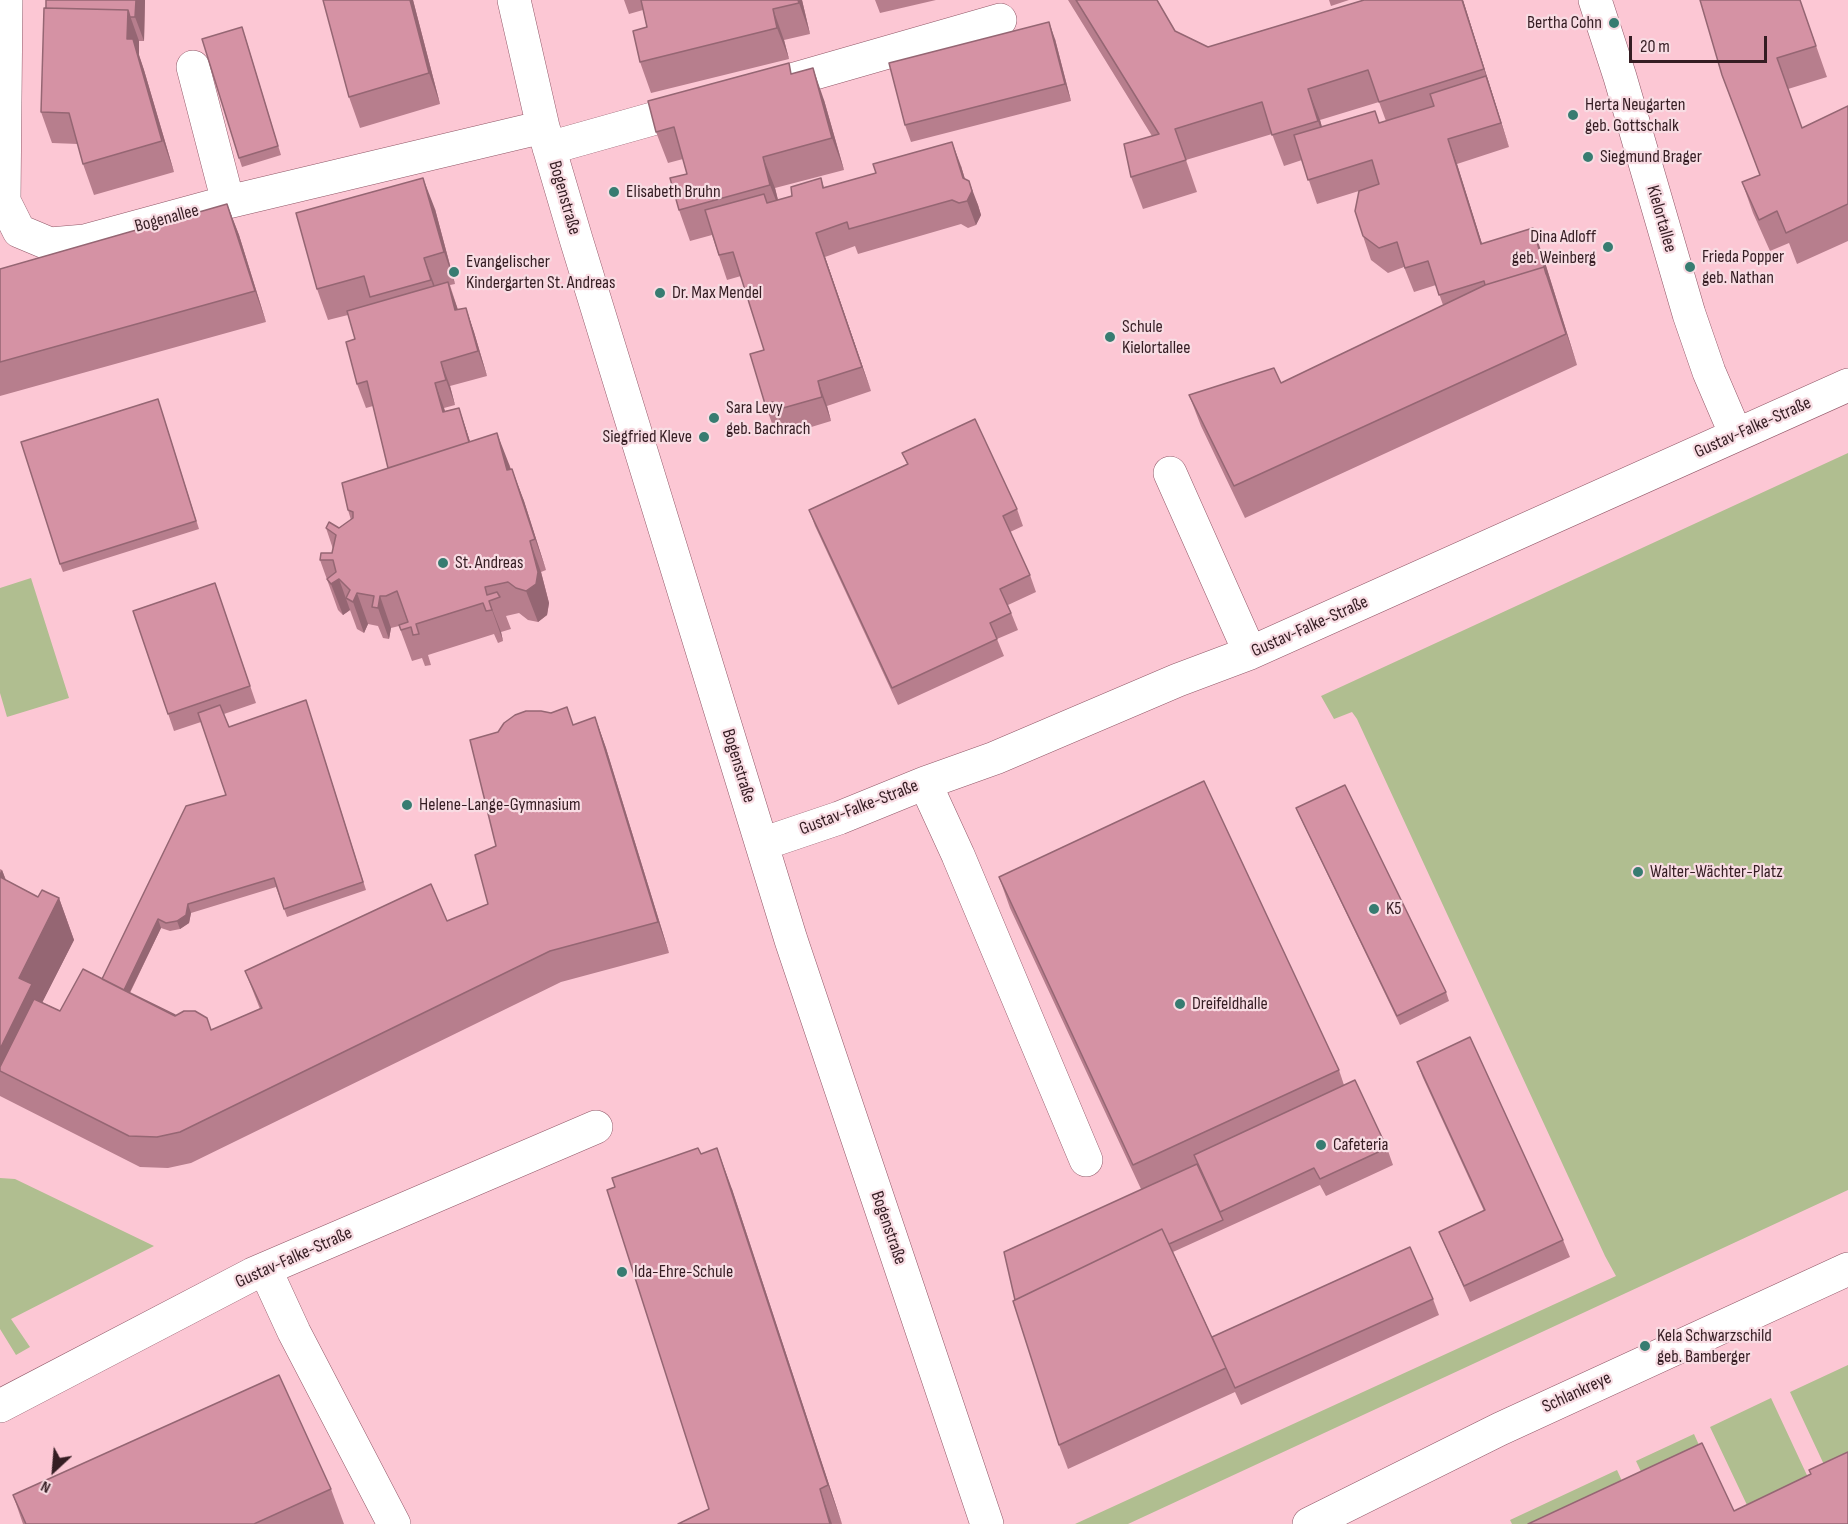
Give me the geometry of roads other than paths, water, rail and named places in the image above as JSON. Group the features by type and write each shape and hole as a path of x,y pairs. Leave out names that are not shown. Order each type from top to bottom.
{"street":[{"name":"Bogenallee","path":"6,0 4,201 19,231 50,244 85,241 228,202 546,137 736,95 1000,20"},
{"name":"Bogenstraße","path":"514,0 546,137 762,844 987,1524"},
{"name":"Kielortallee","path":"1595,0 1620,76 1689,314 1709,372 1736,435"},
{"path":"193,67 228,202"},
{"name":"Gustav-Falke-Straße","path":"762,844 839,818 995,758 1178,680 1251,653 1848,385"},
{"path":"1170,473 1251,653"},
{"path":"925,783 958,855 1086,1160"},
{"name":"Gustav-Falke-Straße","path":"0,1406 265,1269 596,1127"},
{"path":"265,1269 294,1332 394,1524"},
{"name":"Schlankreye","path":"1309,1524 1500,1429 1848,1269"}],"place":[{"name":"Bertha Cohn","path":"1614,23"},
{"name":"Herta Neugarten geb. Gottschalk","path":"1573,115"},
{"name":"Siegmund Brager","path":"1588,157"},
{"name":"Elisabeth Bruhn","path":"614,192"},
{"name":"Dina Adloff geb. Weinberg","path":"1608,247"},
{"name":"Frieda Popper geb. Nathan","path":"1690,267"},
{"name":"Evangelischer Kindergarten St. Andreas","path":"454,272"},
{"name":"Dr. Max Mendel","path":"660,293"},
{"name":"Schule Kielortallee","path":"1110,337"},
{"name":"Sara Levy geb. Bachrach","path":"714,418"},
{"name":"Siegfried Kleve","path":"704,437"},
{"name":"St. Andreas","path":"443,563"},
{"name":"Helene-Lange-Gymnasium","path":"407,805"},
{"name":"Walter-Wächter-Platz","path":"1638,872"},
{"name":"K5","path":"1374,909"},
{"name":"Dreifeldhalle","path":"1180,1004"},
{"name":"Cafeteria","path":"1321,1145"},
{"name":"Ida-Ehre-Schule","path":"622,1272"},
{"name":"Kela Schwarzschild geb. Bamberger","path":"1645,1346"}]}
